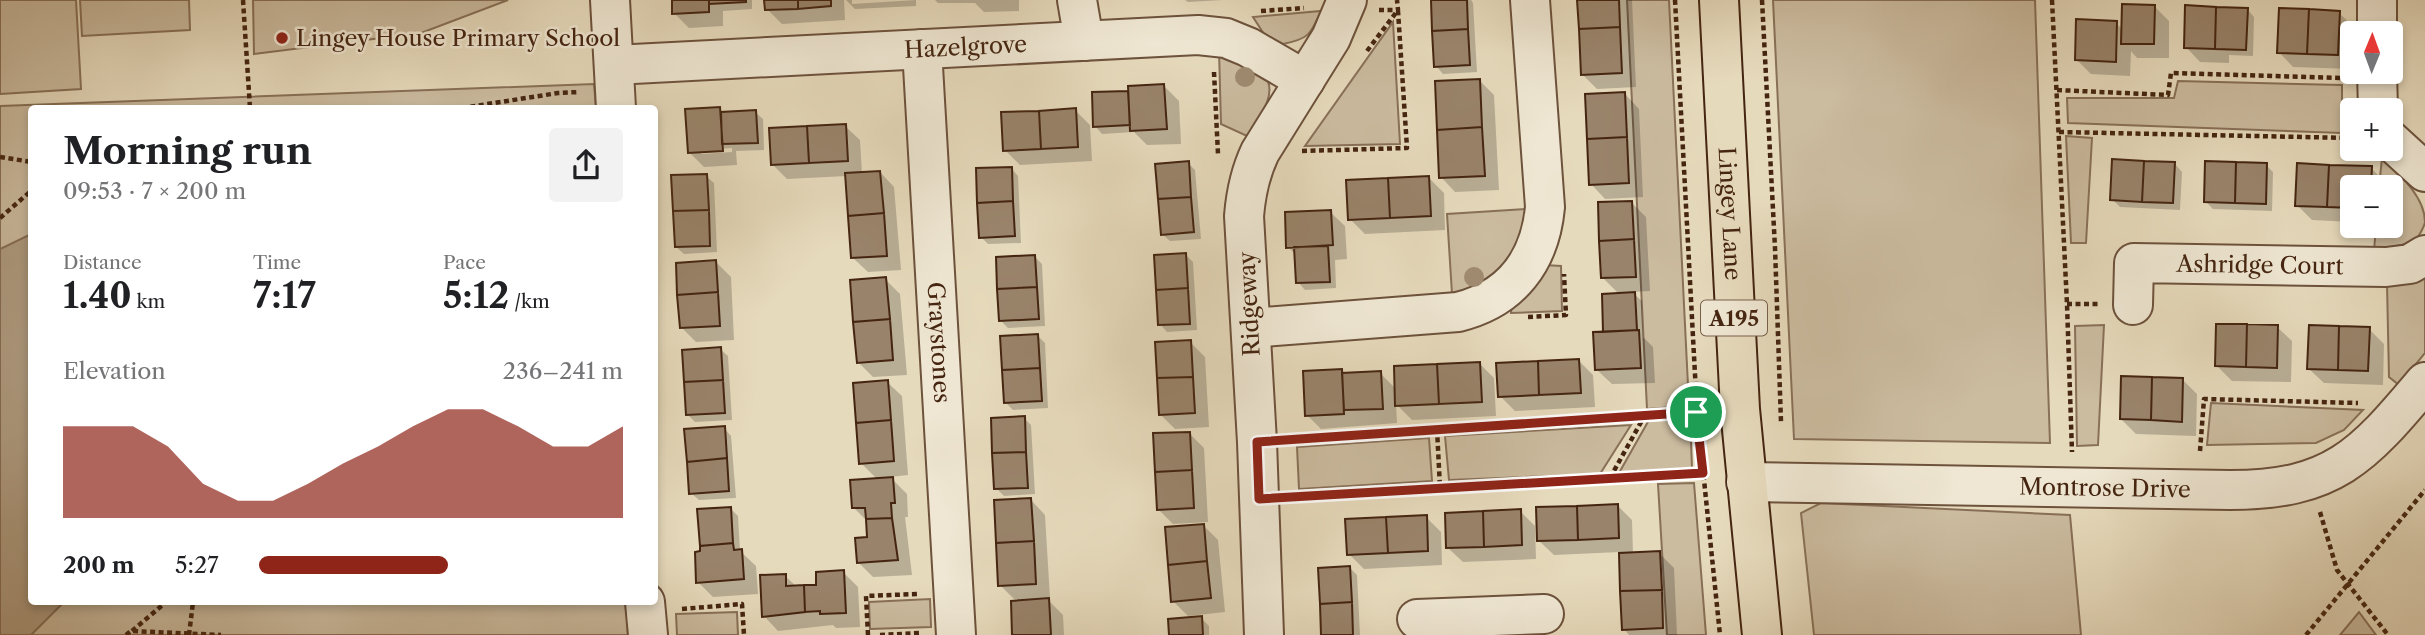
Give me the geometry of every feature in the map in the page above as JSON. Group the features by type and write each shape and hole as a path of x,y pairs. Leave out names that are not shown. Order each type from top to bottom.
{"main road":[{"name":"Lingey Lane","path":"1720,0 1735,341 1762,635"}],"street":[{"path":"610,0 615,88"},
{"path":"1077,0 1084,41"},
{"name":"Ridgeway","path":"1264,635 1245,205 1251,172 1260,152 1331,38 1347,0"},
{"path":"1251,328 1458,312 1481,306 1502,294 1520,274 1543,229 1545,207 1530,0"},
{"path":"2377,0 2377,21"},
{"name":"Hazelgrove","path":"615,88 922,49 1198,35 1226,38 1248,47 1305,80"},
{"name":"Graystones","path":"922,49 956,635"},
{"path":"2403,152 2425,172"},
{"name":"Ashridge Court","path":"2133,305 2134,262 2386,267 2410,264 2425,255"},
{"name":"Montrose Drive","path":"1746,482 2258,490 2287,487 2331,472 2354,457 2375,439 2416,393"},
{"path":"1438,624 1544,614"}],"path":[{"path":"243,0 250,105"},
{"path":"1675,0 1696,412 1720,635"},
{"path":"1762,0 1785,484"},
{"path":"2052,0 2073,488"},
{"path":"1260,152 1407,148 1398,10"},
{"path":"2057,90 2168,95 2171,74 2377,87"},
{"path":"481,105 558,93 615,88"},
{"path":"2059,132 2340,138"},
{"path":"0,157 28,161"},
{"path":"0,218 28,194"},
{"path":"2200,450 2204,399 2416,393"},
{"path":"1257,442 1696,412"},
{"path":"1609,478 1645,415"},
{"path":"1437,429 1440,488"},
{"path":"1259,499 1703,473"},
{"path":"2312,480 2337,570 2388,635"},
{"path":"2306,635 2425,490"},
{"path":"868,635 866,596 953,592"},
{"path":"647,616 742,604 744,635"},
{"path":"129,633 162,605"},
{"path":"189,635 193,605"},
{"path":"129,633 221,635"}],"shaded area":[{"path":"0,0 76,0 81,89 0,94"},
{"path":"80,0 189,0 190,30 82,36"},
{"path":"253,0 508,0 421,33 254,54"},
{"path":"1627,0 1669,0 1689,406 1647,409"},
{"path":"1773,0 2035,0 2050,443 1794,439"},
{"path":"1321,11 1308,35 1283,44 1264,34 1253,17"},
{"path":"1393,22 1400,144 1305,146"},
{"path":"1219,50 1256,69 1268,82 1265,107 1247,136 1221,124"},
{"path":"2178,81 2342,85 2340,133 2068,123 2067,98 2174,98"},
{"path":"594,84 596,105 28,105 28,605 626,605 628,635 0,635 0,106"},
{"path":"2066,136 2092,138 2086,243 2071,243"},
{"path":"2382,161 2385,161 2400,175 2380,175"},
{"path":"2403,178 2421,203 2425,222 2422,230 2415,242 2374,251 2375,238 2403,238"},
{"path":"1527,209 1519,240 1503,264 1481,282 1452,294 1447,214"},
{"path":"28,235 28,605 61,605 31,635 0,635 0,249"},
{"path":"1544,265 1561,266 1562,311 1511,313 1512,302"},
{"path":"2425,274 2425,353 2399,385 2389,377 2387,284"},
{"path":"2104,325 2098,445 2077,446 2075,326"},
{"path":"2211,403 2363,410 2344,430 2316,443 2207,445"},
{"path":"1690,417 1692,468 1619,473 1649,420"},
{"path":"1631,425 1600,474 1449,480 1445,436"},
{"path":"1429,438 1432,481 1299,489 1297,447"},
{"path":"1694,483 1706,635 1667,635 1658,484"},
{"path":"1821,503 2070,515 2081,635 1814,635 1801,513"},
{"path":"930,599 931,627 870,629 869,602"},
{"path":"737,612 738,635 677,635 676,614"},
{"path":"2359,612 2376,635 2340,635"}],"building":[{"path":"672,0 709,0 709,12 672,14"},
{"path":"709,0 746,0 746,2 709,4"},
{"path":"764,0 798,0 798,9 765,10"},
{"path":"798,0 831,0 831,6 798,9"},
{"path":"1431,0 1467,0 1468,29 1432,31"},
{"path":"1577,0 1619,0 1620,27 1579,29"},
{"path":"2122,4 2155,5 2154,44 2121,44"},
{"path":"2185,5 2216,7 2215,49 2184,48"},
{"path":"2216,7 2248,8 2246,50 2215,49"},
{"path":"2279,8 2309,9 2307,54 2277,53"},
{"path":"2309,9 2340,11 2338,55 2307,54"},
{"path":"2076,19 2117,21 2116,62 2075,60"},
{"path":"1620,27 1622,73 1581,75 1579,29"},
{"path":"1468,29 1470,65 1434,67 1432,31"},
{"path":"1480,79 1482,127 1437,130 1435,81"},
{"path":"1164,84 1167,129 1130,131 1128,86"},
{"path":"1128,91 1130,125 1093,127 1092,92"},
{"path":"1625,92 1627,137 1587,139 1585,94"},
{"path":"720,107 723,151 688,153 685,109"},
{"path":"1076,108 1078,147 1041,149 1039,111"},
{"path":"756,110 758,143 722,144 721,112"},
{"path":"1039,111 1041,149 1003,151 1001,112"},
{"path":"846,124 848,161 809,163 807,126"},
{"path":"807,126 809,163 771,165 769,128"},
{"path":"1482,127 1485,176 1439,178 1437,130"},
{"path":"1627,137 1629,183 1589,185 1587,139"},
{"path":"2112,159 2144,161 2142,202 2110,200"},
{"path":"1189,161 1191,197 1158,199 1155,164"},
{"path":"2144,161 2175,162 2173,203 2142,202"},
{"path":"2205,161 2236,162 2235,203 2204,202"},
{"path":"2236,162 2267,163 2266,204 2235,203"},
{"path":"2297,163 2329,165 2327,207 2295,206"},
{"path":"2329,165 2372,166 2372,175 2340,175 2340,208 2327,207"},
{"path":"1012,167 1013,201 977,203 976,168"},
{"path":"880,171 884,213 848,216 845,173"},
{"path":"707,174 709,210 673,211 671,175"},
{"path":"1429,176 1431,216 1390,218 1388,178"},
{"path":"1388,178 1390,218 1348,220 1346,180"},
{"path":"1191,197 1194,232 1161,235 1158,199"},
{"path":"1013,201 1015,236 979,238 977,203"},
{"path":"1632,201 1634,239 1599,241 1598,202"},
{"path":"709,210 710,246 675,247 673,211"},
{"path":"1331,210 1333,245 1286,248 1285,212"},
{"path":"884,213 887,256 851,258 848,216"},
{"path":"1634,239 1636,277 1601,278 1599,241"},
{"path":"1328,246 1330,282 1296,283 1294,247"},
{"path":"1186,253 1188,288 1156,290 1154,255"},
{"path":"1035,255 1037,287 997,289 996,257"},
{"path":"716,260 718,292 677,295 676,263"},
{"path":"886,277 890,319 853,322 850,280"},
{"path":"1037,287 1039,319 999,321 997,289"},
{"path":"1188,288 1190,324 1158,325 1156,290"},
{"path":"718,292 720,326 680,328 677,295"},
{"path":"1635,292 1637,330 1603,332 1602,294"},
{"path":"890,319 893,360 857,363 853,322"},
{"path":"2216,324 2247,324 2246,367 2215,366"},
{"path":"2247,324 2278,325 2277,368 2246,367"},
{"path":"2309,325 2339,326 2338,370 2307,369"},
{"path":"2339,326 2370,327 2368,371 2338,370"},
{"path":"1639,330 1641,368 1595,370 1593,332"},
{"path":"1038,334 1040,368 1002,370 1000,336"},
{"path":"1191,340 1193,377 1157,378 1155,342"},
{"path":"721,347 723,380 684,382 682,350"},
{"path":"1579,359 1581,393 1539,395 1538,361"},
{"path":"1538,361 1539,395 1498,397 1496,363"},
{"path":"1480,362 1482,402 1439,404 1437,364"},
{"path":"1437,364 1439,404 1395,406 1394,366"},
{"path":"1040,368 1042,401 1004,403 1002,370"},
{"path":"1342,369 1344,414 1305,416 1303,371"},
{"path":"1381,371 1383,409 1344,410 1342,373"},
{"path":"2121,376 2152,377 2151,420 2120,419"},
{"path":"1193,377 1195,413 1159,415 1157,378"},
{"path":"2152,377 2183,378 2182,422 2151,420"},
{"path":"723,380 725,413 686,415 684,382"},
{"path":"888,380 891,420 856,423 853,383"},
{"path":"1025,416 1026,452 992,453 991,418"},
{"path":"891,420 894,461 859,464 856,423"},
{"path":"725,426 727,458 687,462 684,429"},
{"path":"1190,432 1192,470 1155,472 1153,433"},
{"path":"1026,452 1028,488 994,489 992,453"},
{"path":"727,458 729,491 689,494 687,462"},
{"path":"1192,470 1194,508 1157,510 1155,472"},
{"path":"893,477 895,503 891,503 892,518 866,519 865,508 852,508 850,480"},
{"path":"1031,498 1034,541 996,543 994,500"},
{"path":"1618,504 1619,538 1578,540 1577,506"},
{"path":"1577,506 1578,540 1537,541 1536,507"},
{"path":"731,507 733,543 700,546 697,509"},
{"path":"1521,509 1522,545 1484,547 1483,511"},
{"path":"1483,511 1484,547 1446,548 1445,513"},
{"path":"1427,515 1428,551 1388,553 1386,517"},
{"path":"1386,517 1388,553 1347,555 1345,519"},
{"path":"892,518 898,560 857,563 855,538 867,537 866,519"},
{"path":"1204,524 1207,561 1168,565 1165,527"},
{"path":"1034,541 1036,584 998,586 996,543"},
{"path":"733,543 734,550 742,549 744,579 696,583 695,552 700,551 700,546"},
{"path":"1660,551 1662,590 1620,591 1619,553"},
{"path":"1207,561 1211,598 1171,602 1168,565"},
{"path":"1350,566 1352,602 1320,604 1318,568"},
{"path":"844,570 846,613 805,612 804,585 816,585 816,572"},
{"path":"786,574 786,586 804,585 805,612 762,617 760,575"},
{"path":"1662,590 1663,628 1622,630 1620,591"},
{"path":"1049,598 1051,635 1012,635 1011,601"},
{"path":"1352,602 1353,635 1321,635 1320,604"},
{"path":"1202,616 1203,635 1169,635 1168,619"}],"place":[{"name":"Lingey House Primary School","path":"282,38"}],"route":[{"path":"1696,412 1703,473 1259,499 1257,442 1696,412"}]}
